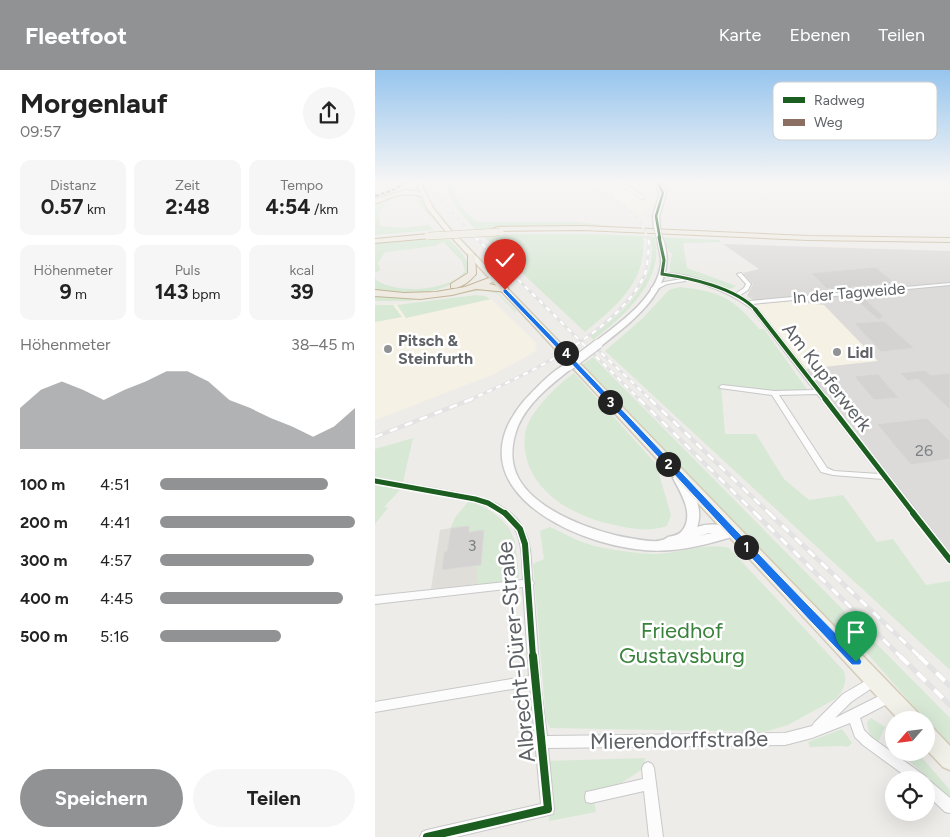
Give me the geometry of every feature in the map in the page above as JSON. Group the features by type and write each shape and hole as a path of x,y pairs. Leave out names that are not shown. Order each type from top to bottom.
{"highway":[{"path":"375,240 498,230 582,231 808,241 950,242"},
{"path":"429,294 465,281 472,274 471,255"},
{"path":"454,286 494,279"},
{"path":"475,287 494,279"},
{"path":"375,293 396,296 429,294 475,287 492,287 505,290"}],"main road":[{"path":"437,217 677,474 903,711"},
{"path":"656,217 664,256 662,274 653,290 637,311 548,383 527,404 512,427 506,447 507,458 516,482 535,504 552,517 585,532 629,544 658,546 732,532"},
{"path":"677,474 695,511 691,529 685,541"},
{"path":"935,745 950,760"}],"street":[{"name":"Am Kupferwerk","path":"662,274 666,277 690,281"},
{"name":"Am Kupferwerk","path":"662,274 737,295 748,302 950,560"},
{"path":"737,295 746,289 749,284 739,274"},
{"name":"Am Kupferwerk","path":"653,290 666,283 682,280"},
{"name":"In der Tagweide","path":"748,302 950,284"},
{"path":"723,387 773,393 819,392"},
{"path":"773,393 824,470 833,473 885,477"},
{"name":"Albrecht-Dürer-Straße","path":"375,481 472,497 497,506 512,519 522,532 529,583 535,680 548,809 427,837"},
{"path":"375,600 529,583"},
{"path":"375,707 535,680"},
{"name":"Mierendorffstraße","path":"815,730 847,698 874,681"},
{"name":"Mierendorffstraße","path":"541,742 785,739 854,716 889,696"},
{"path":"854,716 859,733 909,771"},
{"path":"648,768 656,837"},
{"path":"591,797 649,784"},
{"path":"935,793 950,807"}],"shaded area":[{"path":"723,244 950,251 950,551 806,369 878,361 824,305 790,301 760,304 747,296 753,284 743,273 759,269"},
{"path":"476,295 489,297 537,344 535,352 492,375 375,420 375,305 413,304"},
{"path":"790,301 824,305 879,361 806,369 758,306 760,304"},
{"path":"469,501 492,512 509,528 515,542 519,577 516,580 431,589 440,530 451,528 455,518"}],"green space":[{"path":"375,217 380,217 380,226 401,228 429,225 434,230 375,235"},
{"path":"464,217 471,217 481,222 578,222 635,229 552,226 495,227 502,234 599,234 720,240 720,242 683,243 687,268 736,286 730,289 671,272 669,268 672,254 666,247 666,239 655,239 654,269 648,283 628,309 593,340 590,336 626,307 644,282 650,268 652,253 650,238 643,238 643,254 640,268 627,292 608,313 585,332"},
{"path":"446,236 465,258 468,263 469,274 445,287 424,292 375,291 375,275 376,280 385,284 409,289 435,287 457,278 465,271 462,261 443,242 436,246 385,252 378,263 380,270 375,273 375,244"},
{"path":"680,287 717,294 734,303 759,329 764,329 808,391 773,391 721,385 725,434 756,434 784,479 809,500 843,495 877,542 893,539 926,585 950,581 950,670 605,351 643,318 669,290"},
{"path":"483,288 497,292 516,311 498,294 484,290 408,301 375,301 375,295 403,298"},
{"path":"476,295 491,299 406,318 397,305"},
{"path":"375,305 393,305 402,317 375,322"},
{"path":"593,357 950,718 950,748 935,731 935,711 918,711 867,653 861,652 842,638 582,365"},
{"path":"574,373 656,464 671,515 667,526 654,529 634,529 598,521 566,506 551,496 539,484 530,469 525,453 527,426 544,400"},
{"path":"413,438 403,482 375,477 375,449"},
{"path":"375,485 400,490 384,507 388,508 375,524"},
{"path":"469,501 494,514 509,529 516,550 519,577 516,580 477,585 477,565 481,565 484,531 469,532 469,526 451,528 455,518"},
{"name":"Friedhof Gustavsburg","path":"550,527 576,540 592,545 631,552 657,554 713,546 729,548 843,670 845,681 842,691 837,698 788,725 764,732 550,728 546,719 533,564 544,559 540,531"},
{"path":"871,718 885,727 878,743 871,736 867,722"},
{"path":"842,729 852,743 848,747 810,747 808,742"},
{"path":"645,758 644,768 623,782 593,793 596,812 549,821 546,761"},
{"path":"909,761 925,761 934,771 920,771"},
{"path":"935,773 950,790 950,798 935,784"}],"building":[{"path":"876,267 895,283 851,287 855,290 834,292 830,288 827,289 811,273"},
{"path":"861,295 883,316 879,320 857,301 847,303 841,297"},
{"path":"884,321 914,348 881,352 854,323"},
{"path":"925,370 931,375 950,373 950,410 918,379 908,381 900,373"},
{"path":"878,374 899,398 874,400 854,376"},
{"path":"927,418 950,441 950,459 911,465 877,424"},
{"path":"469,526 469,532 484,530 481,565 442,570 444,552 447,551 451,528"}],"railway":[{"path":"457,217 476,239"},
{"path":"635,217 648,239"},
{"path":"475,237 580,341"},
{"path":"580,341 613,316 631,297 644,276 648,259 648,237"},
{"path":"469,400 516,379 580,341"},
{"path":"580,341 640,400"},
{"path":"594,346 651,400"},
{"path":"375,437 472,399"},
{"path":"639,399 756,514"},
{"path":"650,399 770,514"},
{"path":"755,513 901,657"},
{"path":"769,513 920,657"},
{"path":"900,656 950,705"},
{"path":"919,656 950,686"}],"cycle path":[{"path":"656,217 664,260 662,274"},
{"path":"662,274 710,285 735,295 754,308 950,560"},
{"path":"375,481 460,496 488,503 501,509 511,518 520,529 525,544 535,680 548,809 427,837"}],"place":[{"name":"Pitsch & Steinfurth","path":"388,349"},
{"name":"Lidl","path":"837,352"}],"route":[{"path":"505,290 568,355 780,584 856,662"}]}
